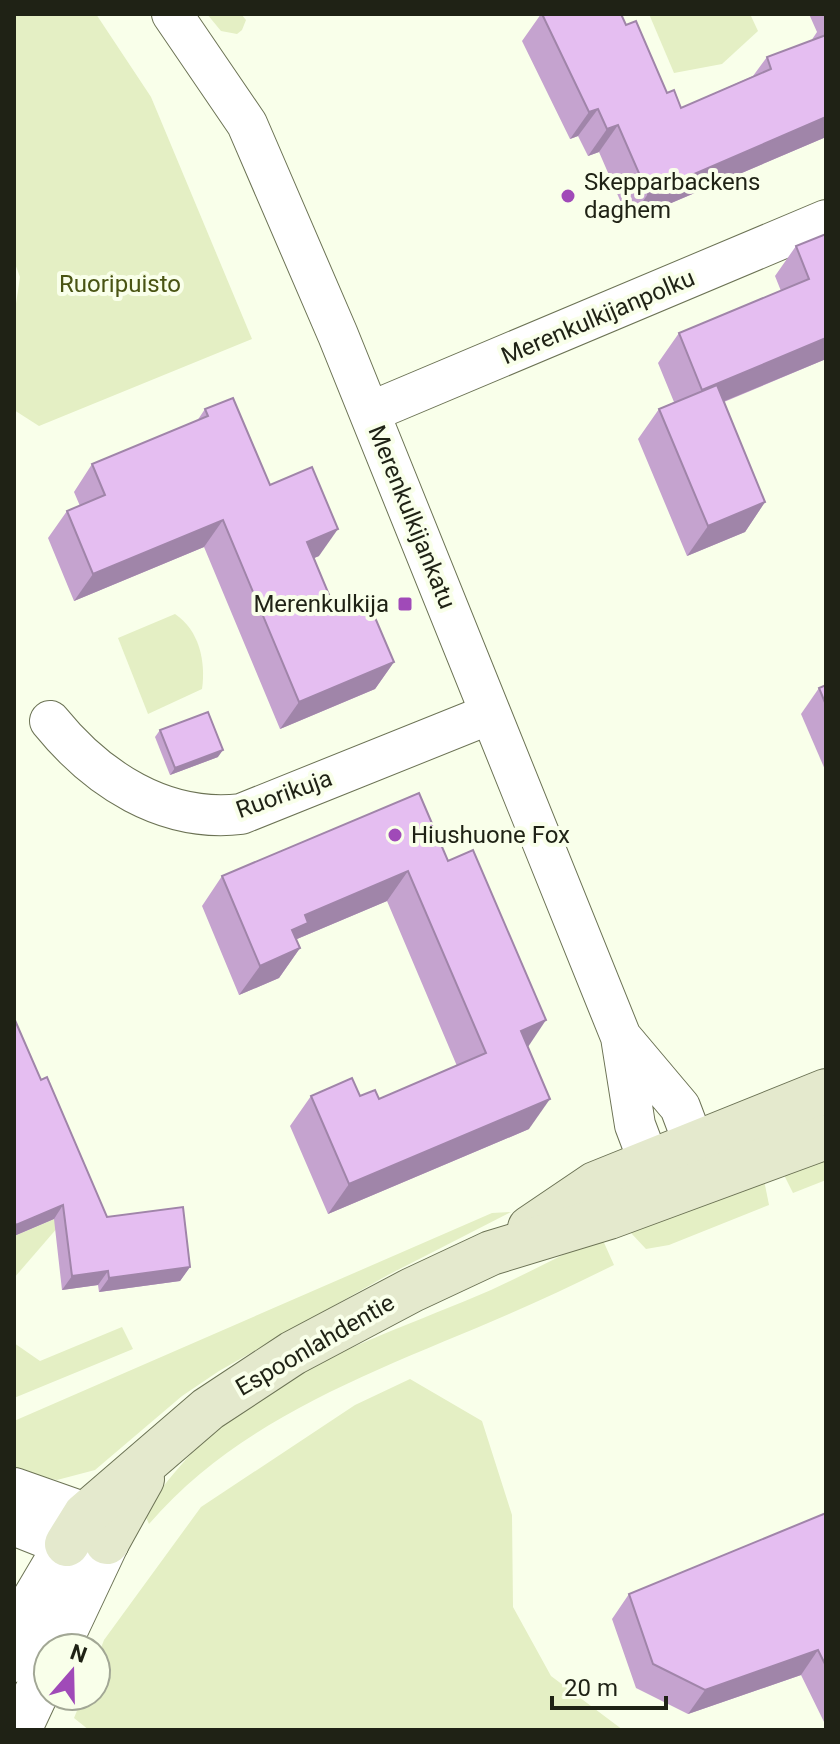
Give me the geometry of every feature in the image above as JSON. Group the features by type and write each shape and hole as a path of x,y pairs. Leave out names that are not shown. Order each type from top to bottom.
{"main road":[{"name":"Espoonlahdentie","path":"491,1253 595,1184 826,1091"},
{"name":"Espoonlahdentie","path":"86,1534 153,1460 208,1409 293,1353 412,1290 491,1253 690,1188 826,1137"}],"street":[{"name":"Merenkulkijankatu","path":"172,14 247,124 370,412 621,1037 635,1125 649,1162"},
{"name":"Merenkulkijanpolku","path":"370,412 826,220"},
{"name":"Ruorikuja","path":"50,721 68,743 119,784 153,803 188,814 216,817 241,814 490,714"},
{"name":"Merenkulkijankatu","path":"621,1037 680,1107 694,1144 690,1188"},
{"path":"649,1162 690,1188"},
{"path":"14,1490 86,1534"},
{"path":"14,1523 86,1534"},
{"name":"Espoonlahdentie","path":"61,1632 86,1534"},
{"name":"Espoonlahdentie","path":"14,1660 35,1598 86,1534"},
{"path":"19,1730 32,1702"}],"green space":[{"name":"Ruoripuisto","path":"14,14 96,14 151,97 252,339 39,426 14,410 14,317 20,277 14,261"},
{"path":"207,14 241,14 246,20 237,34 221,31"},
{"path":"649,14 750,14 758,31 722,64 674,73"},
{"path":"175,614 190,629 199,647 203,668 202,689 148,714 118,638"},
{"path":"826,1152 826,1180 793,1193 781,1169"},
{"path":"764,1180 769,1205 669,1245 646,1249 631,1233"},
{"path":"71,1212 14,1278 14,1236"},
{"path":"511,1212 388,1275 219,1371 182,1396 95,1470 57,1480 14,1470 14,1421 492,1213"},
{"path":"601,1236 614,1265 363,1376 270,1424 186,1486 149,1524 144,1513 186,1459 219,1426 255,1398 300,1372 491,1290"},
{"path":"122,1327 133,1349 14,1398 14,1343 40,1361"},
{"path":"410,1379 482,1421 512,1515 513,1607 551,1676 623,1730 89,1730 74,1718 76,1712 112,1712 110,1632 201,1507 355,1405"}],"building":[{"path":"542,14 621,14 626,25 636,21 667,93 674,90 681,108 771,69 767,57 826,35 826,117 648,194 618,125 607,129 598,109 589,112"},
{"path":"826,234 826,338 702,390 679,333 809,279 796,246"},
{"path":"717,385 765,502 708,526 659,409"},
{"path":"233,398 270,485 312,467 338,529 307,542 337,614 368,601 394,662 299,702 223,520 93,574 67,511 105,495 92,464 208,416 205,409"},
{"path":"826,685 826,705 819,688"},
{"path":"208,712 223,750 175,768 160,730"},
{"path":"419,793 448,861 473,850 546,1020 521,1031 550,1099 349,1184 311,1096 352,1078 360,1096 375,1090 379,1099 486,1053 408,871 305,915 308,923 292,930 300,948 260,966 222,876"},
{"path":"14,1018 41,1080 47,1077 107,1217 183,1207 190,1267 109,1278 108,1271 72,1276 63,1205 16,1225"},
{"path":"826,1513 826,1666 818,1650 705,1690 653,1664 629,1594"}],"place":[{"name":"Skepparbackens daghem","path":"568,196"},
{"name":"Merenkulkija","path":"405,604"},
{"name":"Hiushuone Fox","path":"395,835"}]}
